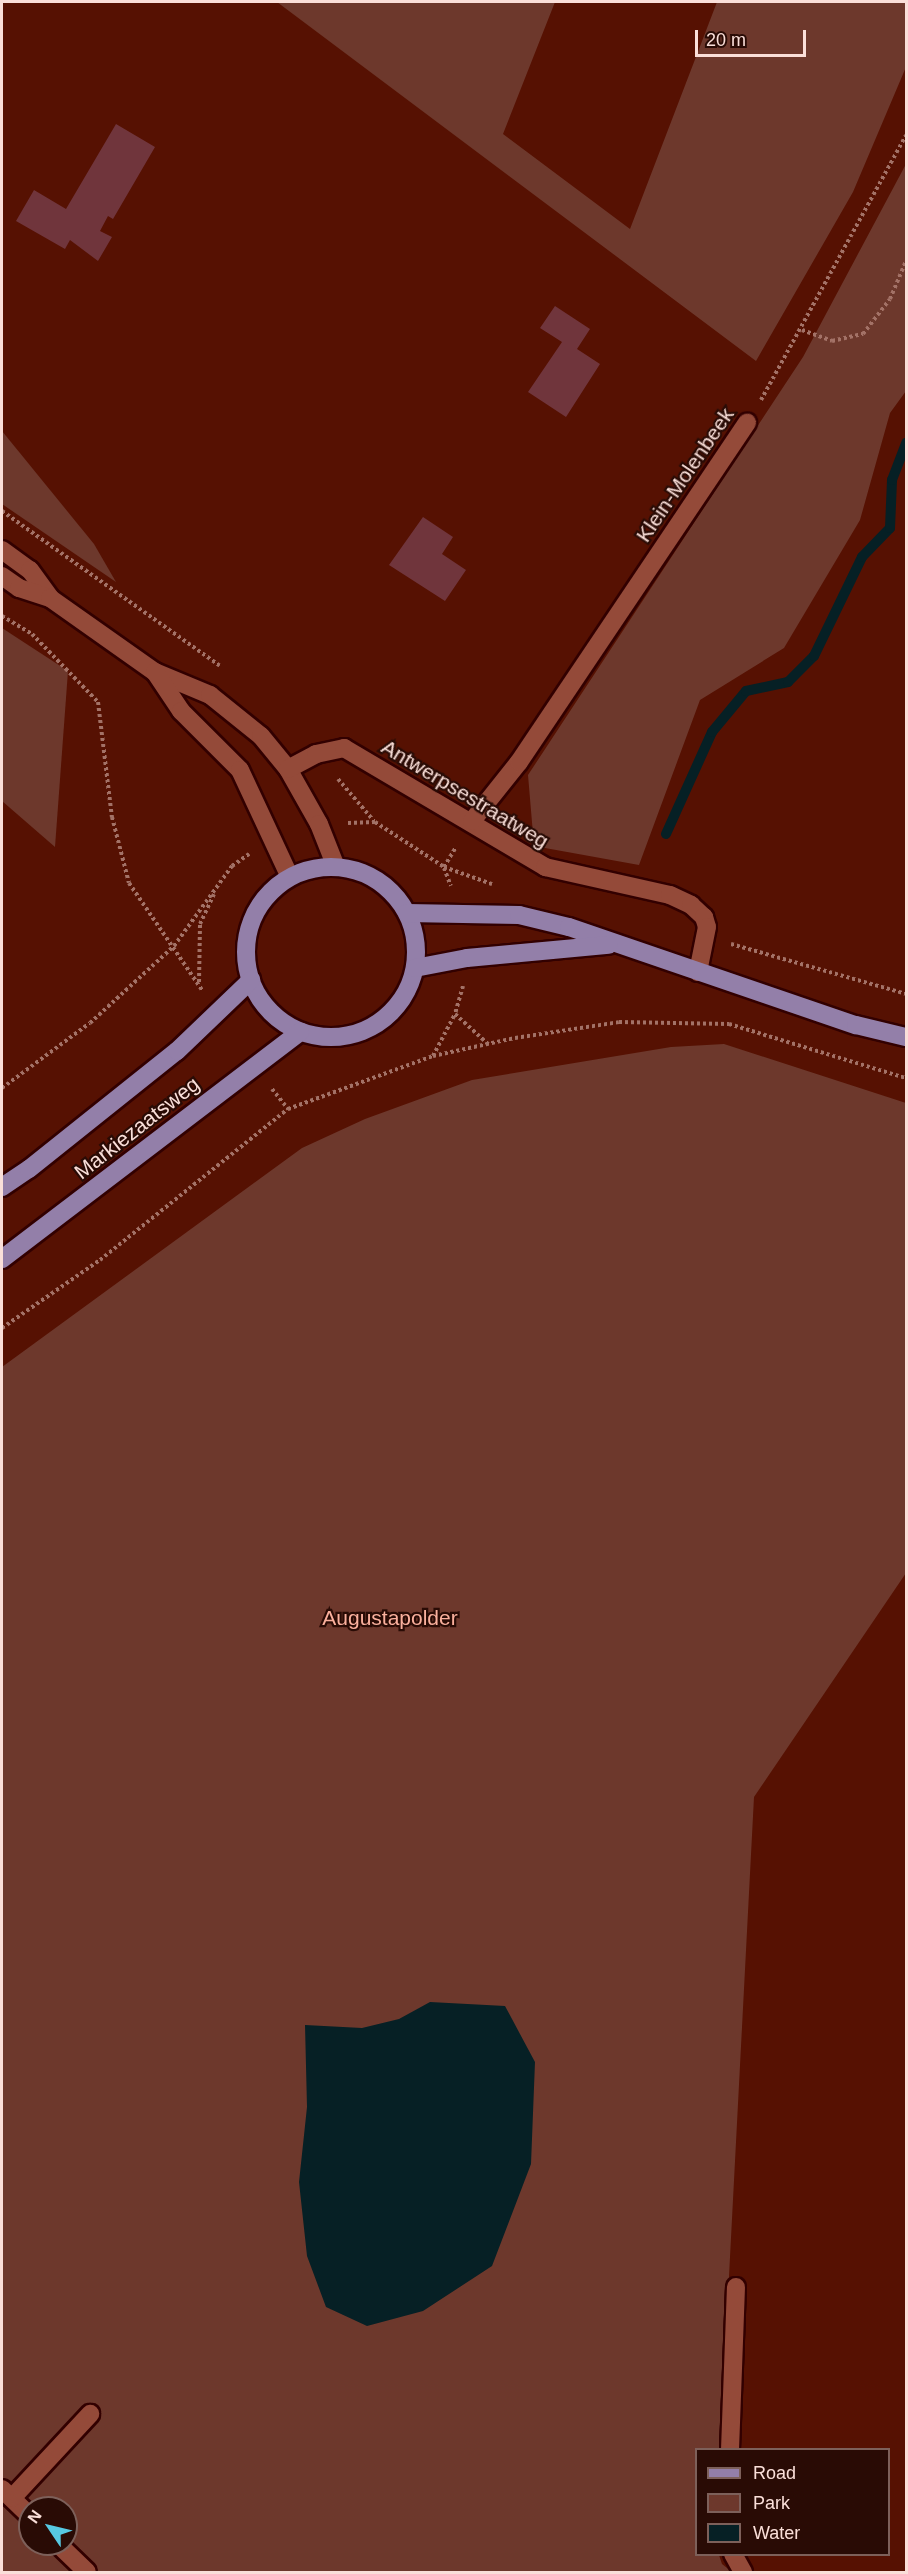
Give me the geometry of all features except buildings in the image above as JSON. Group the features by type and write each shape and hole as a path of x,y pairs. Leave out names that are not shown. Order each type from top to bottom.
{"main road":[{"path":"336,867 378,881 395,895 407,913 416,939 415,968 404,995 385,1018 368,1028 330,1038 300,1032 279,1019 262,1002 251,980 246,951 252,922 267,896 290,877 313,869 336,867"},
{"path":"407,913 519,915 856,1025 906,1037"},
{"path":"415,968 467,958 616,945"},
{"name":"Markiezaatsweg","path":"2,1187 29,1169 177,1052 251,980"},
{"name":"Markiezaatsweg","path":"2,1259 300,1032"}],"street":[{"name":"Klein-Molenbeek","path":"472,821 519,762 747,423"},
{"path":"2,550 30,570 50,598"},
{"path":"2,576 19,588 50,598 155,672 210,694 261,736 288,769 319,824 336,867"},
{"path":"155,672 181,711 240,770 290,877"},
{"name":"Antwerpsestraatweg","path":"288,769 316,754 344,748 472,821 545,867 670,895 691,905 704,917 707,927 698,972"},
{"path":"730,2448 736,2287"},
{"path":"18,2504 7,2493 90,2414"},
{"path":"70,2556 87,2572"},
{"path":"734,2556 743,2572"}],"path":[{"name":"Klein-Molenbeek","path":"747,423 802,330 906,135"},
{"path":"802,330 832,341 863,334 890,299 906,261"},
{"path":"2,616 32,634 99,702 112,817 129,883 174,946 90,1023 2,1088"},
{"path":"199,983 200,924 219,885"},
{"path":"433,1056 455,1014"},
{"path":"488,1044 619,1022 729,1024 906,1078"},
{"path":"2,1329 99,1260 288,1109"}],"green space":[{"path":"277,2 555,2 503,134 630,229 717,2 906,2 906,67 853,192 756,361"},
{"path":"906,164 906,391 890,413 860,520 784,648 700,700 639,865 534,846 528,775 803,357"},
{"path":"2,431 94,544 116,582 2,504"},
{"path":"2,628 68,671 55,847 2,801"},
{"name":"Augustapolder","path":"724,1044 906,1103 906,1573 754,1797 720,2448 695,2448 695,2556 719,2556 722,2564 732,2572 2,2572 2,1367 302,1148 365,1119 472,1080 671,1047"}],"water":[{"path":"430,2002 505,2006 535,2062 531,2164 492,2266 423,2311 367,2326 326,2307 307,2256 299,2182 307,2107 305,2025 362,2028 399,2019"}],"waterway":[{"path":"666,834 712,732 746,691 788,682 814,656 862,557 890,528 892,480 906,443"}]}
